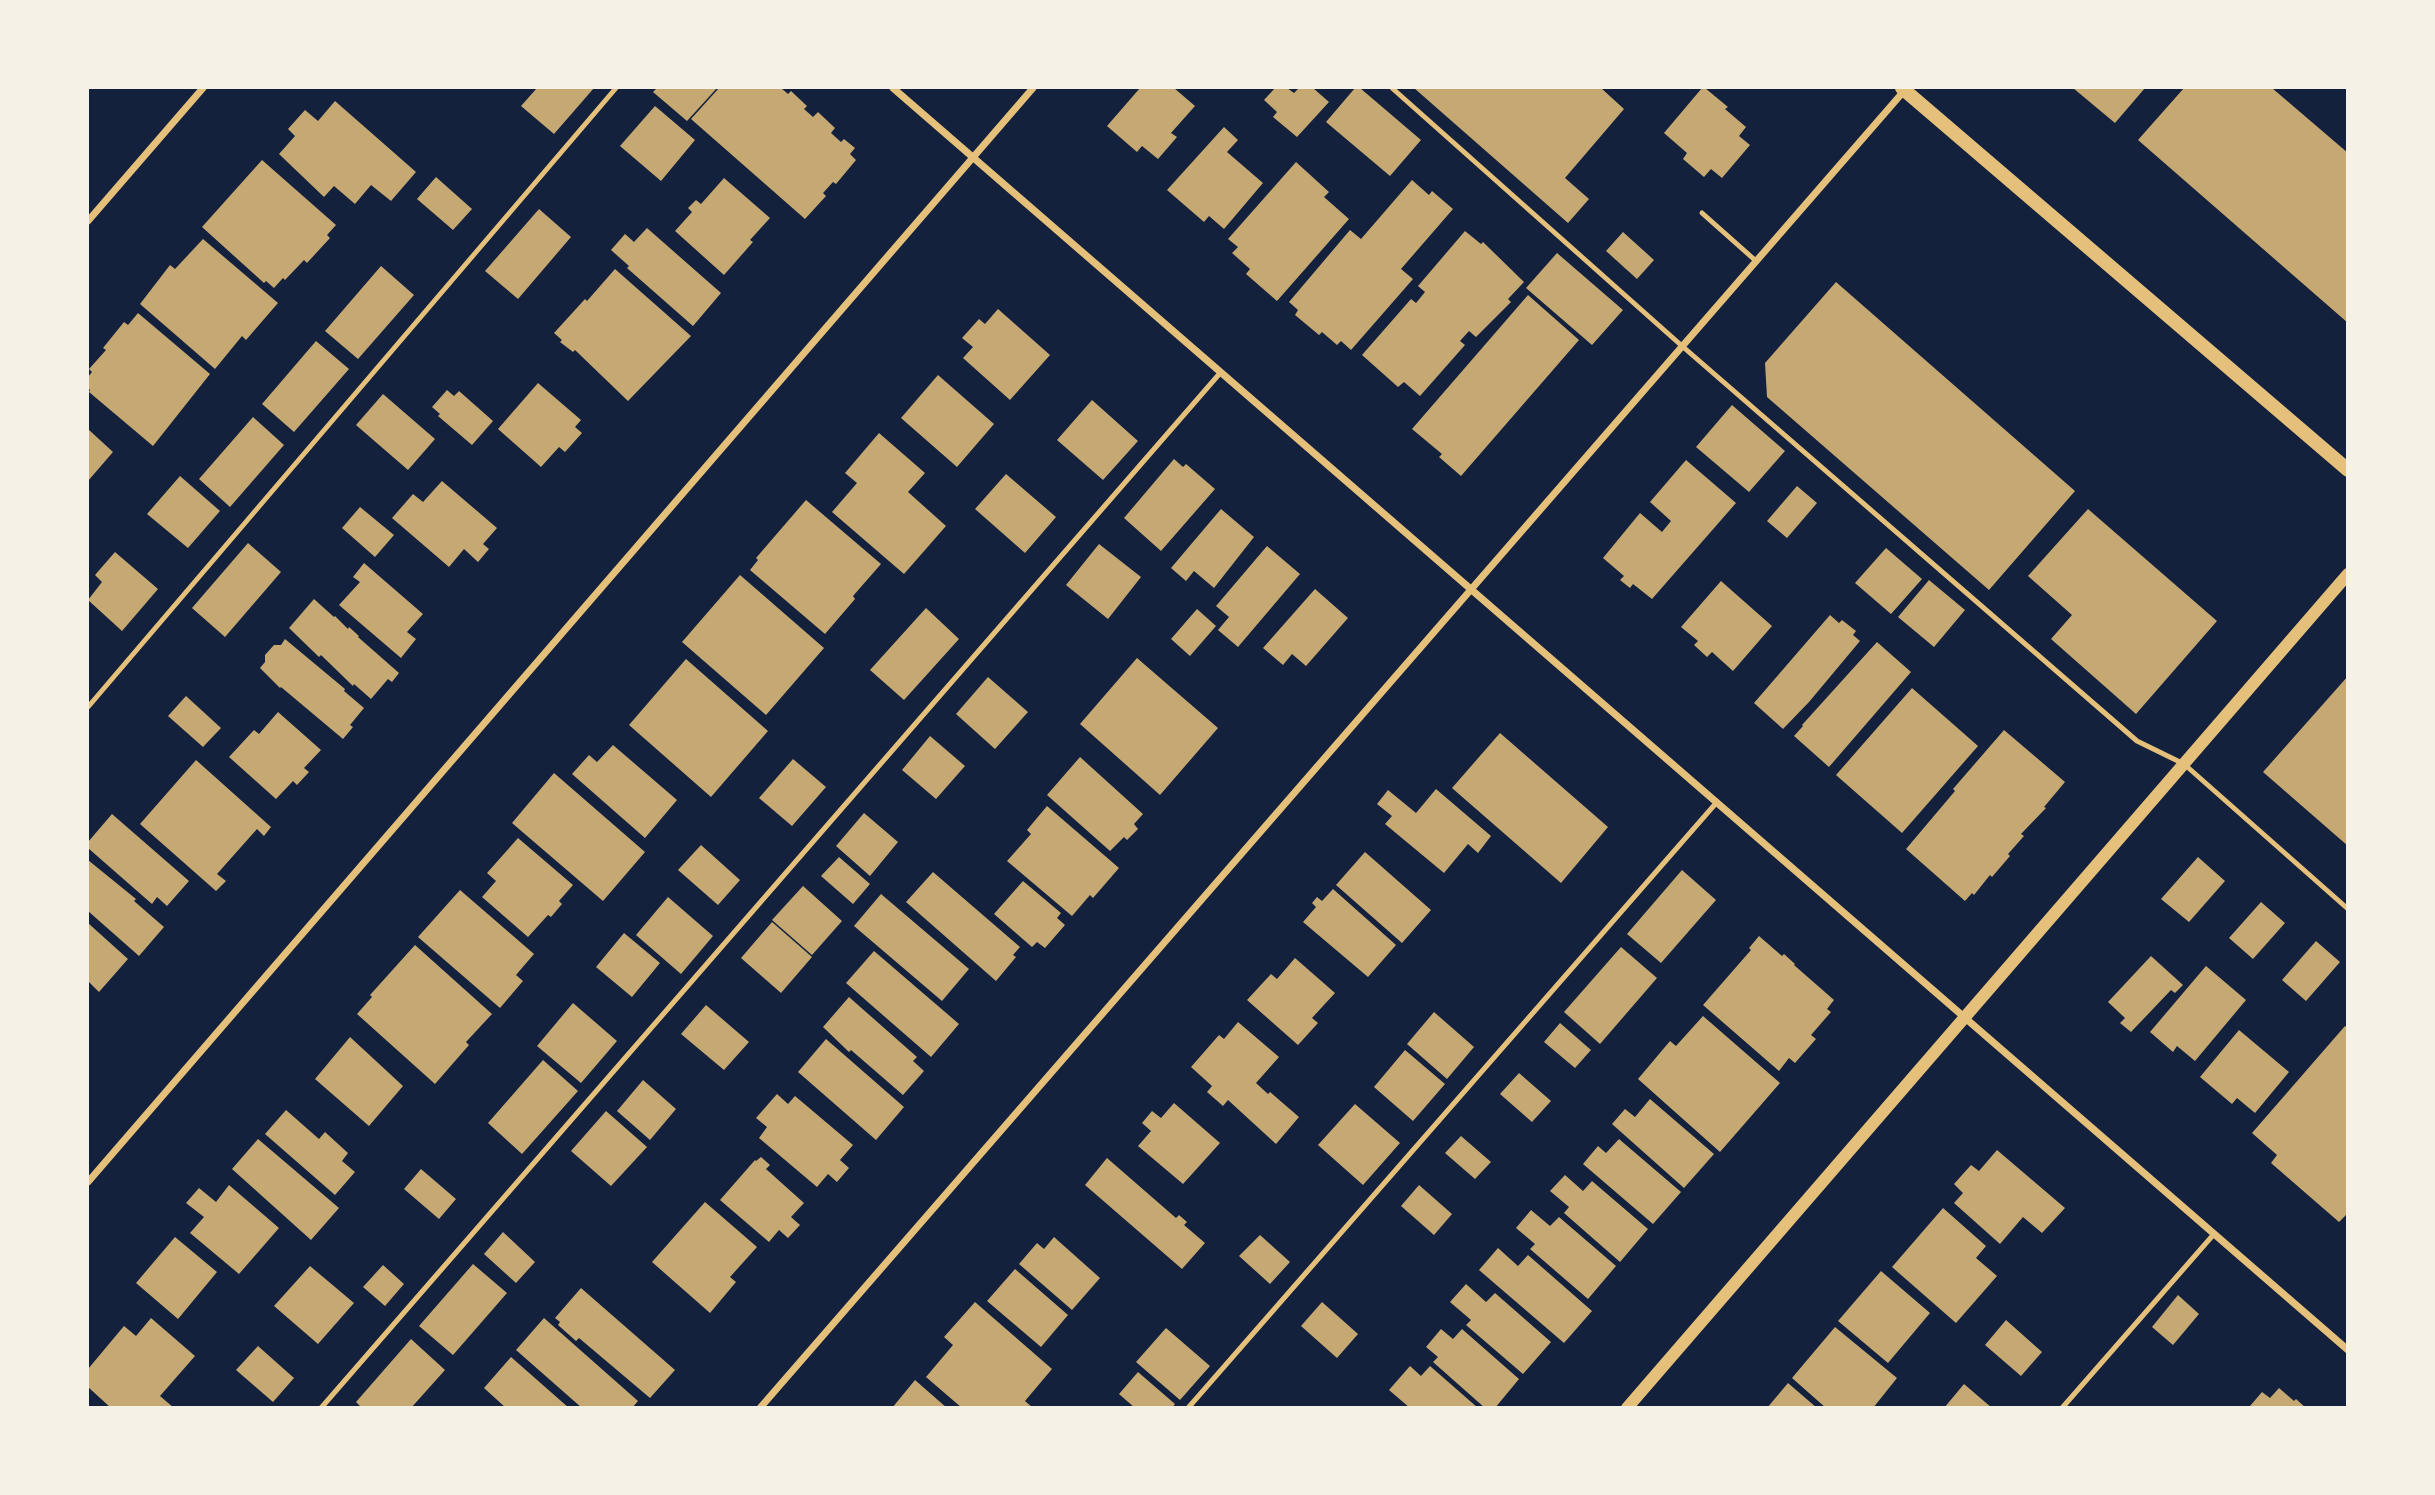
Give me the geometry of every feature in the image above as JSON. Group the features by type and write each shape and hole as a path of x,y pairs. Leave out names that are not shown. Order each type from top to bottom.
{"main road":[{"path":"1905,88 2347,470"}],"street":[{"path":"88,221 203,88"},
{"path":"893,88 2347,1350"},
{"path":"88,1182 1034,88"},
{"path":"760,1408 1905,88"},
{"path":"1627,1408 2347,573"}],"lane":[{"path":"88,707 616,88"},
{"path":"1392,88 1682,346 2137,741 2184,764 2347,909"},
{"path":"1702,213 1756,261"},
{"path":"320,1408 1221,372"},
{"path":"1188,1408 1717,802"},
{"path":"2062,1408 2214,1234"}],"building":[{"path":"537,88 594,88 554,134 521,106"},
{"path":"657,88 717,88 687,121 653,92"},
{"path":"719,88 781,88 788,94 791,91 807,106 804,109 813,117 818,112 835,128 831,133 841,142 844,139 855,148 850,154 856,160 836,184 833,182 823,193 826,196 805,219 691,119"},
{"path":"1140,88 1174,88 1195,106 1171,133 1177,137 1158,159 1142,146 1137,152 1107,126"},
{"path":"1275,88 1287,88 1294,93 1299,88 1313,88 1329,102 1297,137 1273,117 1277,112 1264,100"},
{"path":"1355,88 1360,88 1421,140 1390,176 1326,122"},
{"path":"1414,88 1601,88 1624,109 1565,178 1589,199 1568,223"},
{"path":"1702,88 1728,107 1725,109 1746,127 1739,136 1750,145 1722,178 1711,169 1704,177 1683,159 1687,153 1664,133"},
{"path":"2073,88 2145,88 2115,123"},
{"path":"2184,88 2272,88 2348,153 2348,323 2138,140"},
{"path":"335,101 416,172 391,201 371,185 355,204 334,186 324,197 279,154 295,136 288,129 305,110 318,121"},
{"path":"655,106 695,140 661,181 620,146"},
{"path":"1224,127 1238,140 1227,152 1263,183 1224,229 1209,216 1204,222 1167,190"},
{"path":"262,160 336,225 327,235 330,238 307,263 304,260 274,288 266,281 264,283 202,227"},
{"path":"1296,162 1329,192 1324,197 1349,219 1277,301 1246,274 1250,269 1232,253 1238,247 1228,239"},
{"path":"436,177 472,209 453,230 417,199"},
{"path":"724,178 770,218 724,275 675,231 692,212 688,208 696,200 701,204"},
{"path":"1412,180 1429,195 1432,191 1453,209 1401,269 1413,279 1351,350 1341,341 1337,345 1322,332 1319,335 1295,315 1298,310 1289,302 1350,230 1361,239"},
{"path":"539,209 571,237 518,299 485,271"},
{"path":"647,228 721,293 693,326 627,268 629,266 611,250 625,234 634,242"},
{"path":"1465,231 1481,244 1483,242 1524,282 1508,299 1511,302 1476,337 1469,331 1460,341 1465,345 1420,396 1404,382 1398,387 1362,355 1411,299 1416,303 1425,292 1418,286"},
{"path":"1623,232 1654,260 1637,279 1606,251"},
{"path":"203,239 278,303 246,340 242,336 215,369 140,304 170,265 175,269"},
{"path":"1557,253 1623,310 1592,345 1526,288"},
{"path":"381,266 414,295 358,359 325,331"},
{"path":"615,269 691,336 628,401 575,350 573,352 560,342 562,340 554,333"},
{"path":"1836,282 2075,491 1989,590 1767,397 1765,363"},
{"path":"1528,295 1579,340 1461,476 1439,457 1442,454 1412,429"},
{"path":"998,309 1050,355 1010,400 963,358 973,347 962,338 979,319 985,324"},
{"path":"138,313 210,374 153,446 89,392 88,388 88,377 92,372 89,369 106,350 103,348 124,322 128,325"},
{"path":"316,341 349,369 294,432 262,404"},
{"path":"938,375 994,424 957,467 901,418"},
{"path":"538,383 581,420 575,427 582,433 565,452 559,447 541,467 498,429"},
{"path":"447,390 454,396 459,391 493,421 472,445 438,416 440,414 432,407"},
{"path":"383,394 435,439 408,470 356,425"},
{"path":"1092,400 1138,441 1103,480 1057,440"},
{"path":"1732,405 1785,451 1749,492 1696,447"},
{"path":"253,417 284,445 230,507 199,479"},
{"path":"88,429 113,452 88,481"},
{"path":"879,433 925,473 908,492 946,526 904,574 832,512 857,483 845,473"},
{"path":"1174,459 1183,467 1186,464 1215,489 1161,551 1124,518"},
{"path":"1686,460 1736,503 1652,599 1633,584 1630,588 1620,580 1624,576 1603,558 1640,513 1662,532 1671,521 1650,502"},
{"path":"1006,474 1056,517 1025,553 975,509"},
{"path":"180,476 220,511 188,548 147,514"},
{"path":"442,481 497,528 483,544 489,549 478,562 464,549 449,567 392,518 413,494 423,502"},
{"path":"1797,486 1817,503 1787,538 1767,521"},
{"path":"806,500 881,564 825,634 750,570 758,560 756,558"},
{"path":"360,507 394,535 375,557 342,528"},
{"path":"1221,509 1254,537 1214,588 1194,571 1186,581 1171,568"},
{"path":"2088,509 2217,621 2136,714 2051,639 2072,615 2028,576"},
{"path":"248,543 281,572 225,637 192,608"},
{"path":"1099,544 1141,577 1108,619 1066,585"},
{"path":"1267,546 1300,574 1238,647 1218,630 1229,617 1216,606"},
{"path":"1886,548 1922,579 1891,614 1855,583"},
{"path":"115,552 158,589 122,631 88,600 102,582 95,575"},
{"path":"364,563 423,614 407,632 416,639 401,658 339,605 360,582 353,577"},
{"path":"740,575 824,648 766,715 682,642"},
{"path":"1929,580 1965,610 1934,647 1898,617"},
{"path":"1721,581 1772,626 1733,671 1712,652 1707,657 1694,645 1698,641 1681,627"},
{"path":"1315,589 1348,618 1306,666 1292,654 1283,665 1263,648"},
{"path":"314,599 399,673 392,682 388,679 371,699 354,684 353,686 321,655 319,657 289,628"},
{"path":"926,608 959,639 904,700 870,670"},
{"path":"1197,609 1216,626 1190,656 1171,639"},
{"path":"1830,615 1856,631 1853,635 1860,641 1783,729 1754,703"},
{"path":"285,639 364,708 343,739 280,688 260,668 265,662 265,655 274,645 281,645"},
{"path":"1877,642 1911,672 1829,767 1794,736"},
{"path":"1137,658 1218,728 1160,795 1080,724"},
{"path":"686,659 768,731 711,797 629,725"},
{"path":"2348,676 2348,846 2263,772"},
{"path":"988,677 1028,712 995,749 956,714"},
{"path":"1912,688 1978,746 1902,833 1836,775"},
{"path":"186,696 221,728 203,747 168,716"},
{"path":"278,712 321,750 304,768 309,772 297,785 293,781 276,799 229,757 254,730 259,734"},
{"path":"2004,730 2065,782 2044,807 2046,808 2021,834 2024,836 2008,854 2010,856 1974,895 1972,893 1965,901 1906,849"},
{"path":"1500,733 1608,827 1561,883 1452,788"},
{"path":"930,736 965,766 936,799 902,770"},
{"path":"613,745 677,800 645,838 572,774 589,755 597,762"},
{"path":"1080,757 1143,814 1134,824 1138,829 1127,840 1124,837 1110,851 1047,795"},
{"path":"793,759 826,787 792,826 759,798"},
{"path":"196,760 271,827 264,836 257,829 217,874 226,881 216,891 140,824"},
{"path":"554,773 645,852 603,901 512,823"},
{"path":"1436,789 1491,836 1478,853 1468,844 1444,873 1385,824 1392,816 1377,804 1388,790 1416,813"},
{"path":"1047,806 1119,868 1093,898 1090,895 1072,916 1007,861 1031,834 1027,830"},
{"path":"864,813 898,842 870,876 836,846"},
{"path":"112,814 189,881 167,906 157,897 152,904 88,848 88,842"},
{"path":"518,838 573,885 559,901 562,904 551,917 548,915 528,937 482,897 496,881 487,873"},
{"path":"701,845 740,880 718,905 678,870"},
{"path":"1365,852 1431,910 1402,943 1336,885"},
{"path":"839,857 870,884 853,904 821,876"},
{"path":"2198,857 2225,881 2189,922 2161,899"},
{"path":"88,860 136,899 134,901 164,927 139,956 88,911"},
{"path":"1682,870 1716,900 1661,963 1627,934"},
{"path":"933,872 1020,947 1013,955 1016,957 996,981 906,902"},
{"path":"1023,881 1061,913 1057,918 1065,925 1045,948 1037,942 1032,947 994,914"},
{"path":"803,886 842,921 812,955 772,920"},
{"path":"1333,889 1396,945 1368,977 1303,922 1316,907 1312,903 1317,897 1322,901"},
{"path":"460,890 534,954 516,975 523,981 500,1008 418,937"},
{"path":"881,894 969,969 942,1001 854,926"},
{"path":"668,897 713,936 681,974 636,935"},
{"path":"2261,902 2285,923 2253,959 2229,938"},
{"path":"772,922 812,957 781,993 741,958"},
{"path":"88,923 128,959 99,992 88,981"},
{"path":"624,933 660,963 632,997 596,967"},
{"path":"1759,936 1782,956 1784,954 1834,1000 1827,1009 1831,1012 1811,1035 1816,1039 1795,1063 1789,1058 1779,1071 1703,1005 1751,950 1749,948"},
{"path":"2316,941 2340,962 2306,1001 2282,980"},
{"path":"415,945 492,1014 466,1042 469,1045 435,1084 357,1014 372,997 370,995"},
{"path":"1621,947 1657,978 1600,1044 1564,1012"},
{"path":"874,951 959,1024 931,1057 846,983"},
{"path":"2151,956 2183,985 2175,993 2171,990 2131,1032 2120,1023 2125,1018 2108,1002"},
{"path":"1295,958 1335,993 1312,1018 1318,1023 1298,1045 1247,1000 1271,974 1277,979"},
{"path":"2206,966 2246,1000 2195,1061 2177,1046 2173,1052 2150,1032"},
{"path":"849,997 917,1057 913,1061 924,1071 903,1095 851,1050 849,1052 823,1027"},
{"path":"573,1003 617,1041 581,1083 537,1046"},
{"path":"706,1005 749,1042 724,1070 681,1034"},
{"path":"1434,1012 1474,1047 1447,1079 1407,1044"},
{"path":"1703,1016 1780,1083 1720,1152 1638,1079 1670,1041 1676,1046"},
{"path":"1238,1022 1279,1057 1256,1083 1299,1117 1276,1144 1228,1100 1223,1106 1207,1092 1212,1086 1191,1067 1219,1035 1224,1039"},
{"path":"1560,1023 1591,1050 1575,1068 1544,1042"},
{"path":"2345,1026 2348,1029 2348,1216 2339,1222 2271,1163 2277,1155 2252,1133"},
{"path":"2239,1030 2289,1072 2255,1113 2237,1098 2232,1104 2200,1077"},
{"path":"350,1037 403,1086 369,1126 315,1079"},
{"path":"826,1039 904,1107 876,1140 798,1072"},
{"path":"1405,1050 1445,1084 1413,1121 1374,1087"},
{"path":"543,1060 578,1091 522,1154 488,1123"},
{"path":"1519,1073 1551,1101 1532,1122 1500,1094"},
{"path":"643,1080 676,1109 650,1140 617,1111"},
{"path":"777,1094 788,1104 795,1096 853,1145 840,1160 849,1168 837,1182 828,1174 817,1187 759,1138 767,1127 756,1118"},
{"path":"1650,1099 1714,1154 1684,1188 1612,1124 1625,1109 1635,1117"},
{"path":"1174,1103 1220,1143 1183,1184 1138,1146 1151,1131 1142,1123 1152,1111 1161,1118"},
{"path":"1355,1104 1400,1143 1363,1185 1318,1145"},
{"path":"286,1110 319,1139 325,1132 348,1153 342,1161 355,1172 335,1195 265,1134"},
{"path":"606,1111 647,1147 611,1186 571,1151"},
{"path":"1461,1136 1491,1162 1475,1179 1445,1153"},
{"path":"258,1139 339,1208 311,1240 232,1169"},
{"path":"1619,1139 1681,1192 1653,1224 1583,1164 1598,1146 1606,1153"},
{"path":"1997,1150 2065,1208 2042,1233 2023,1217 2000,1244 1954,1203 1963,1193 1954,1184 1971,1165 1979,1171"},
{"path":"761,1157 770,1165 766,1169 804,1203 791,1217 800,1225 788,1238 779,1230 769,1242 720,1200 755,1160"},
{"path":"1107,1158 1176,1218 1179,1215 1187,1222 1184,1225 1205,1243 1182,1269 1085,1185"},
{"path":"421,1169 456,1199 439,1219 404,1189"},
{"path":"1565,1175 1583,1191 1592,1181 1648,1229 1620,1262 1564,1213 1569,1207 1550,1191"},
{"path":"229,1185 279,1228 239,1274 190,1233 204,1217 186,1203 199,1188 216,1202"},
{"path":"1419,1185 1452,1214 1434,1235 1401,1206"},
{"path":"705,1202 757,1247 730,1277 736,1282 710,1313 652,1262"},
{"path":"1943,1208 1986,1246 1976,1258 1997,1276 1956,1323 1892,1267"},
{"path":"1531,1210 1550,1226 1559,1217 1616,1266 1588,1299 1530,1249 1535,1244 1516,1228"},
{"path":"503,1232 535,1262 516,1283 484,1254"},
{"path":"1260,1235 1290,1262 1270,1284 1239,1256"},
{"path":"175,1237 217,1272 178,1319 136,1283"},
{"path":"1054,1237 1100,1278 1072,1310 1019,1264 1037,1243 1044,1249"},
{"path":"1498,1248 1518,1266 1528,1255 1592,1311 1564,1343 1479,1270"},
{"path":"473,1264 507,1293 453,1355 419,1326"},
{"path":"383,1265 404,1284 385,1306 363,1287"},
{"path":"310,1266 354,1303 318,1344 274,1306"},
{"path":"1015,1269 1068,1315 1041,1347 987,1301"},
{"path":"1881,1271 1930,1313 1888,1363 1838,1321"},
{"path":"1466,1284 1486,1302 1495,1293 1551,1342 1523,1374 1466,1325 1471,1320 1450,1302"},
{"path":"581,1288 675,1370 650,1398 579,1338 576,1341 558,1325 560,1322 555,1318"},
{"path":"2178,1295 2199,1314 2173,1345 2152,1327"},
{"path":"975,1302 1052,1369 1025,1401 1033,1408 962,1408 926,1377 953,1345 944,1337"},
{"path":"1322,1302 1358,1334 1337,1358 1301,1326"},
{"path":"151,1318 195,1356 160,1396 174,1408 111,1408 88,1387 88,1369 124,1326 136,1336"},
{"path":"544,1318 638,1401 632,1408 582,1408 516,1350"},
{"path":"2006,1320 2042,1352 2021,1376 1985,1345"},
{"path":"1835,1327 1897,1378 1873,1408 1826,1408 1792,1378"},
{"path":"1166,1328 1210,1366 1180,1400 1136,1362"},
{"path":"1441,1329 1453,1339 1462,1329 1519,1379 1495,1408 1485,1408 1433,1362 1438,1357 1426,1347"},
{"path":"411,1339 445,1370 411,1408 362,1408 356,1402"},
{"path":"258,1346 294,1378 273,1402 236,1370"},
{"path":"511,1357 569,1408 506,1408 484,1388"},
{"path":"1410,1366 1421,1376 1430,1366 1478,1408 1410,1408 1389,1390"},
{"path":"1138,1372 1175,1404 1172,1408 1135,1408 1119,1394"},
{"path":"915,1380 947,1408 892,1408"},
{"path":"1788,1383 1817,1408 1767,1408"},
{"path":"1964,1384 1992,1408 1944,1408"},
{"path":"2279,1388 2306,1408 2250,1406 2262,1392 2270,1398"}]}
